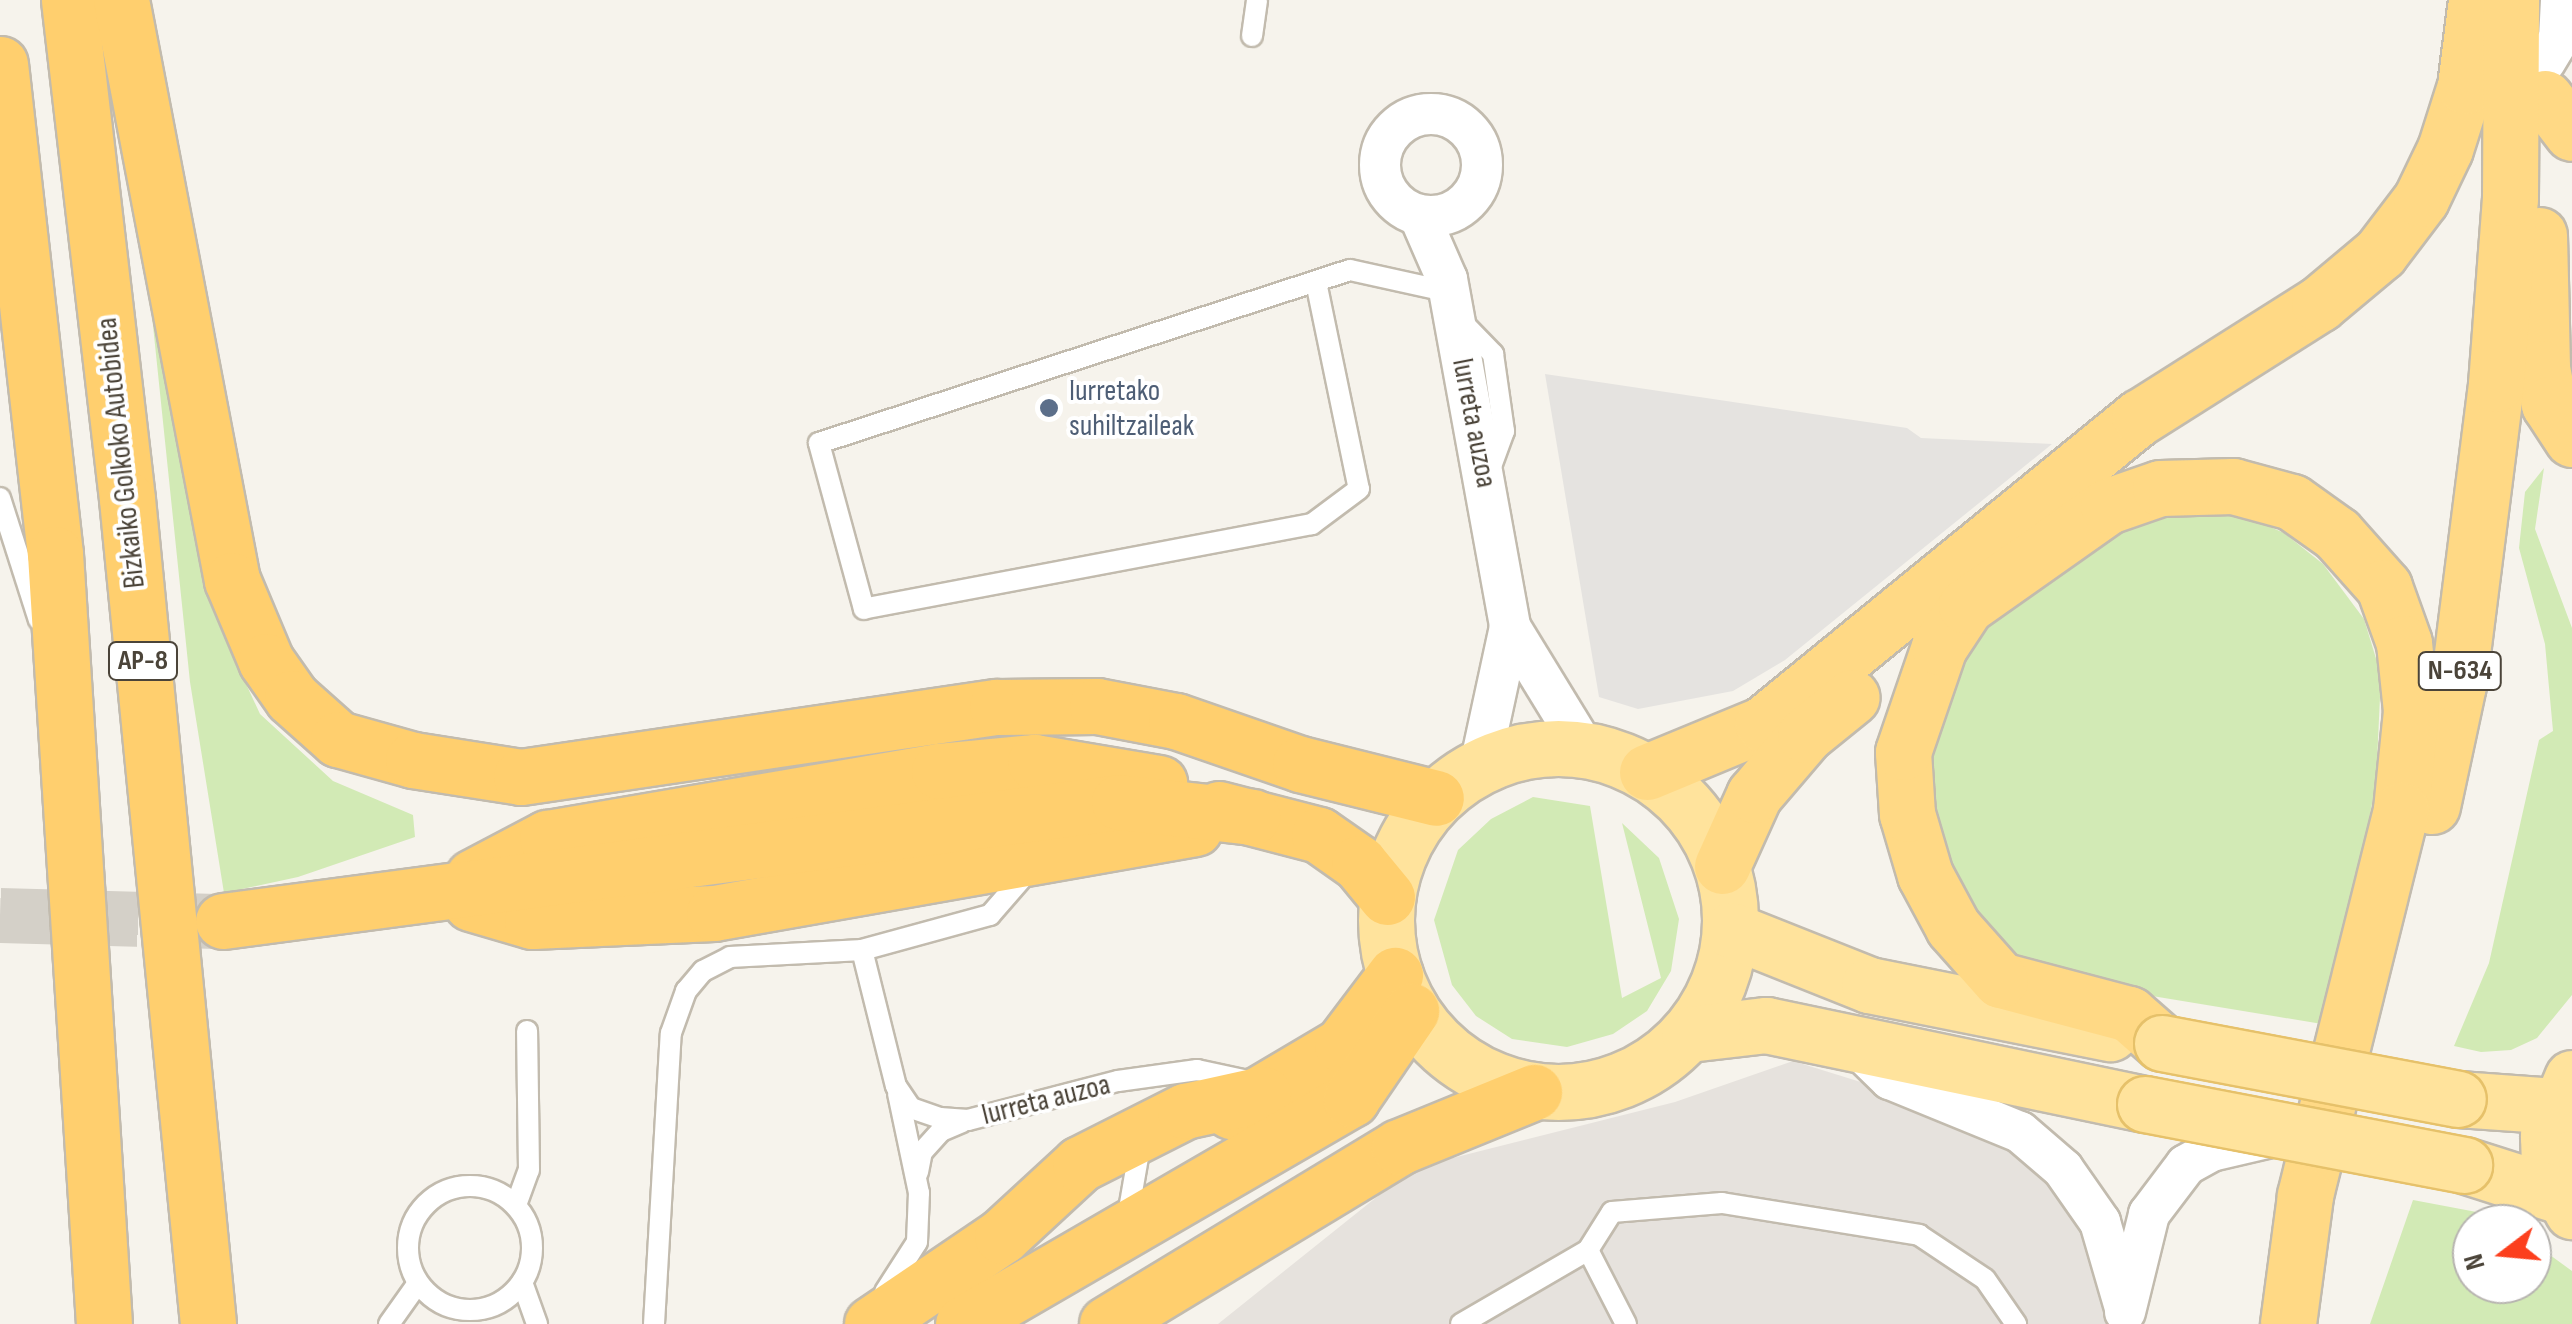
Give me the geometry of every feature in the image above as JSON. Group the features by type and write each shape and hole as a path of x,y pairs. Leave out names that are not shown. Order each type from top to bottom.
{"highway":[{"name":"Bizkaiko Golkoko Autobidea","path":"68,0 128,499 208,1324"},
{"path":"121,0 232,580 266,661 292,698 338,740 413,760 497,771 943,689 1082,683 1135,689 1204,710 1340,765 1374,785 1436,798"},
{"path":"1647,772 1763,724 2140,417 2319,304 2380,253 2421,199 2445,149 2466,86 2476,0"},
{"name":"N-634","path":"2290,1324 2394,981 2458,685 2508,235 2512,0"},
{"path":"2542,0 2554,97 2542,368 2549,404 2572,439"},
{"name":"AP-8","path":"0,64 55,554 104,1324"},
{"path":"1722,866 1754,795 1805,735 1966,606 2081,522 2160,488 2232,486 2292,502 2337,534 2384,587 2404,643 2412,710 2400,810 2305,1196 2290,1324"},
{"path":"1966,606 1939,647 1903,752 1907,814 1925,874 1953,927 2000,980 2128,1014 2162,1043"},
{"path":"224,921 1119,802 1252,817 1319,835 1359,862 1387,897"},
{"path":"439,894 532,921 714,913 1252,817"},
{"path":"872,1324 1046,1198 1140,1147 1268,1092 1342,1046 1403,993"},
{"path":"963,1324 1351,1099 1403,993"},
{"path":"1134,1324 1176,1300 1228,1248 1399,1147 1534,1092"},
{"path":"918,1324 1024,1258 1094,1230 1126,1228"},
{"path":"1011,1324 1078,1282 1126,1228"},
{"path":"1074,1324 1176,1300"},
{"path":"1107,1324 1176,1300"}],"main road":[{"path":"1533,749 1586,751 1647,772 1679,797 1722,866 1731,930 1718,986 1688,1034 1644,1070 1592,1090 1534,1092 1486,1078 1458,1059 1403,993 1387,897 1396,861 1436,798 1480,766 1533,749"},
{"path":"1731,930 1869,985 2162,1043 2458,1099 2564,1092 2549,1167 2566,1203"},
{"path":"1688,1034 1766,1025 1858,1048 2284,1134 2464,1164 2566,1203"}],"street":[{"path":"2554,97 2562,0"},
{"path":"1450,295 1467,202 1482,172 1476,139 1449,116 1416,116 1389,135 1380,167 1391,198 1419,215 1436,216 1467,202"},
{"path":"1419,215 1450,295"},
{"name":"Iurreta auzoa","path":"1450,295 1510,627"},
{"path":"1510,627 1586,751"},
{"path":"1480,766 1510,627"},
{"path":"1858,1048 1890,1079 2020,1132 2063,1169 2100,1222 2124,1316"},
{"path":"2124,1316 2149,1214 2186,1165 2211,1150 2284,1134"}],"lane":[{"path":"1252,36 1257,0"},
{"path":"1316,282 1359,489 1312,524 864,609 819,444 1350,270 1450,295"},
{"path":"0,498 62,679"},
{"path":"654,1324 664,1084 686,990 703,971 730,957 862,950 990,915 1041,856"},
{"path":"862,950 916,1178 917,1242 864,1324"},
{"path":"516,1205 529,1170 527,1031"},
{"name":"Iurreta auzoa","path":"896,1086 912,1108 968,1120 1118,1081 1197,1070 1268,1092"},
{"path":"916,1178 922,1152 941,1132 968,1120"},
{"path":"1126,1228 1140,1147"},
{"path":"480,1186 516,1205 532,1242 522,1282 508,1297 471,1311 432,1298 418,1283 409,1264 412,1223 440,1193 480,1186"},
{"path":"1461,1324 1588,1250 1612,1212 1722,1203 1919,1235 1986,1279 2016,1324"},
{"path":"1588,1250 1626,1324"},
{"path":"522,1282 537,1324"},
{"path":"389,1324 418,1283"}],"shaded area":[{"path":"1545,374 1907,428 1921,438 2052,444 1785,660 1733,691 1638,709 1599,697"},
{"path":"1793,1061 2054,1142 2131,1324 1218,1324 1413,1168 1675,1102"}],"green space":[{"path":"138,181 200,561 228,645 260,714 333,781 413,815 415,837 298,877 224,893 190,682"},
{"path":"2544,468 2535,529 2572,628 2572,995 2537,1038 2511,1050 2481,1052 2454,1046 2489,963 2539,740 2553,731 2545,644 2519,548 2525,492"},
{"path":"2159,507 2236,512 2284,533 2323,564 2364,619 2381,675 2376,784 2328,1025 2049,979 2001,960 1961,911 1927,792 1933,723 1948,678 1987,618 2025,585"},
{"path":"1533,797 1590,806 1622,998 1661,978 1622,823 1659,858 1679,919 1671,971 1647,1011 1613,1034 1567,1047 1512,1039 1476,1016 1452,985 1434,920 1458,850 1491,819"},
{"path":"2413,1200 2452,1207 2452,1304 2552,1304 2552,1256 2572,1271 2572,1324 2370,1324"}],"tunnel":[{"path":"0,915 217,921"}],"place":[{"name":"Iurretako suhiltzaileak","path":"1049,408"}]}
